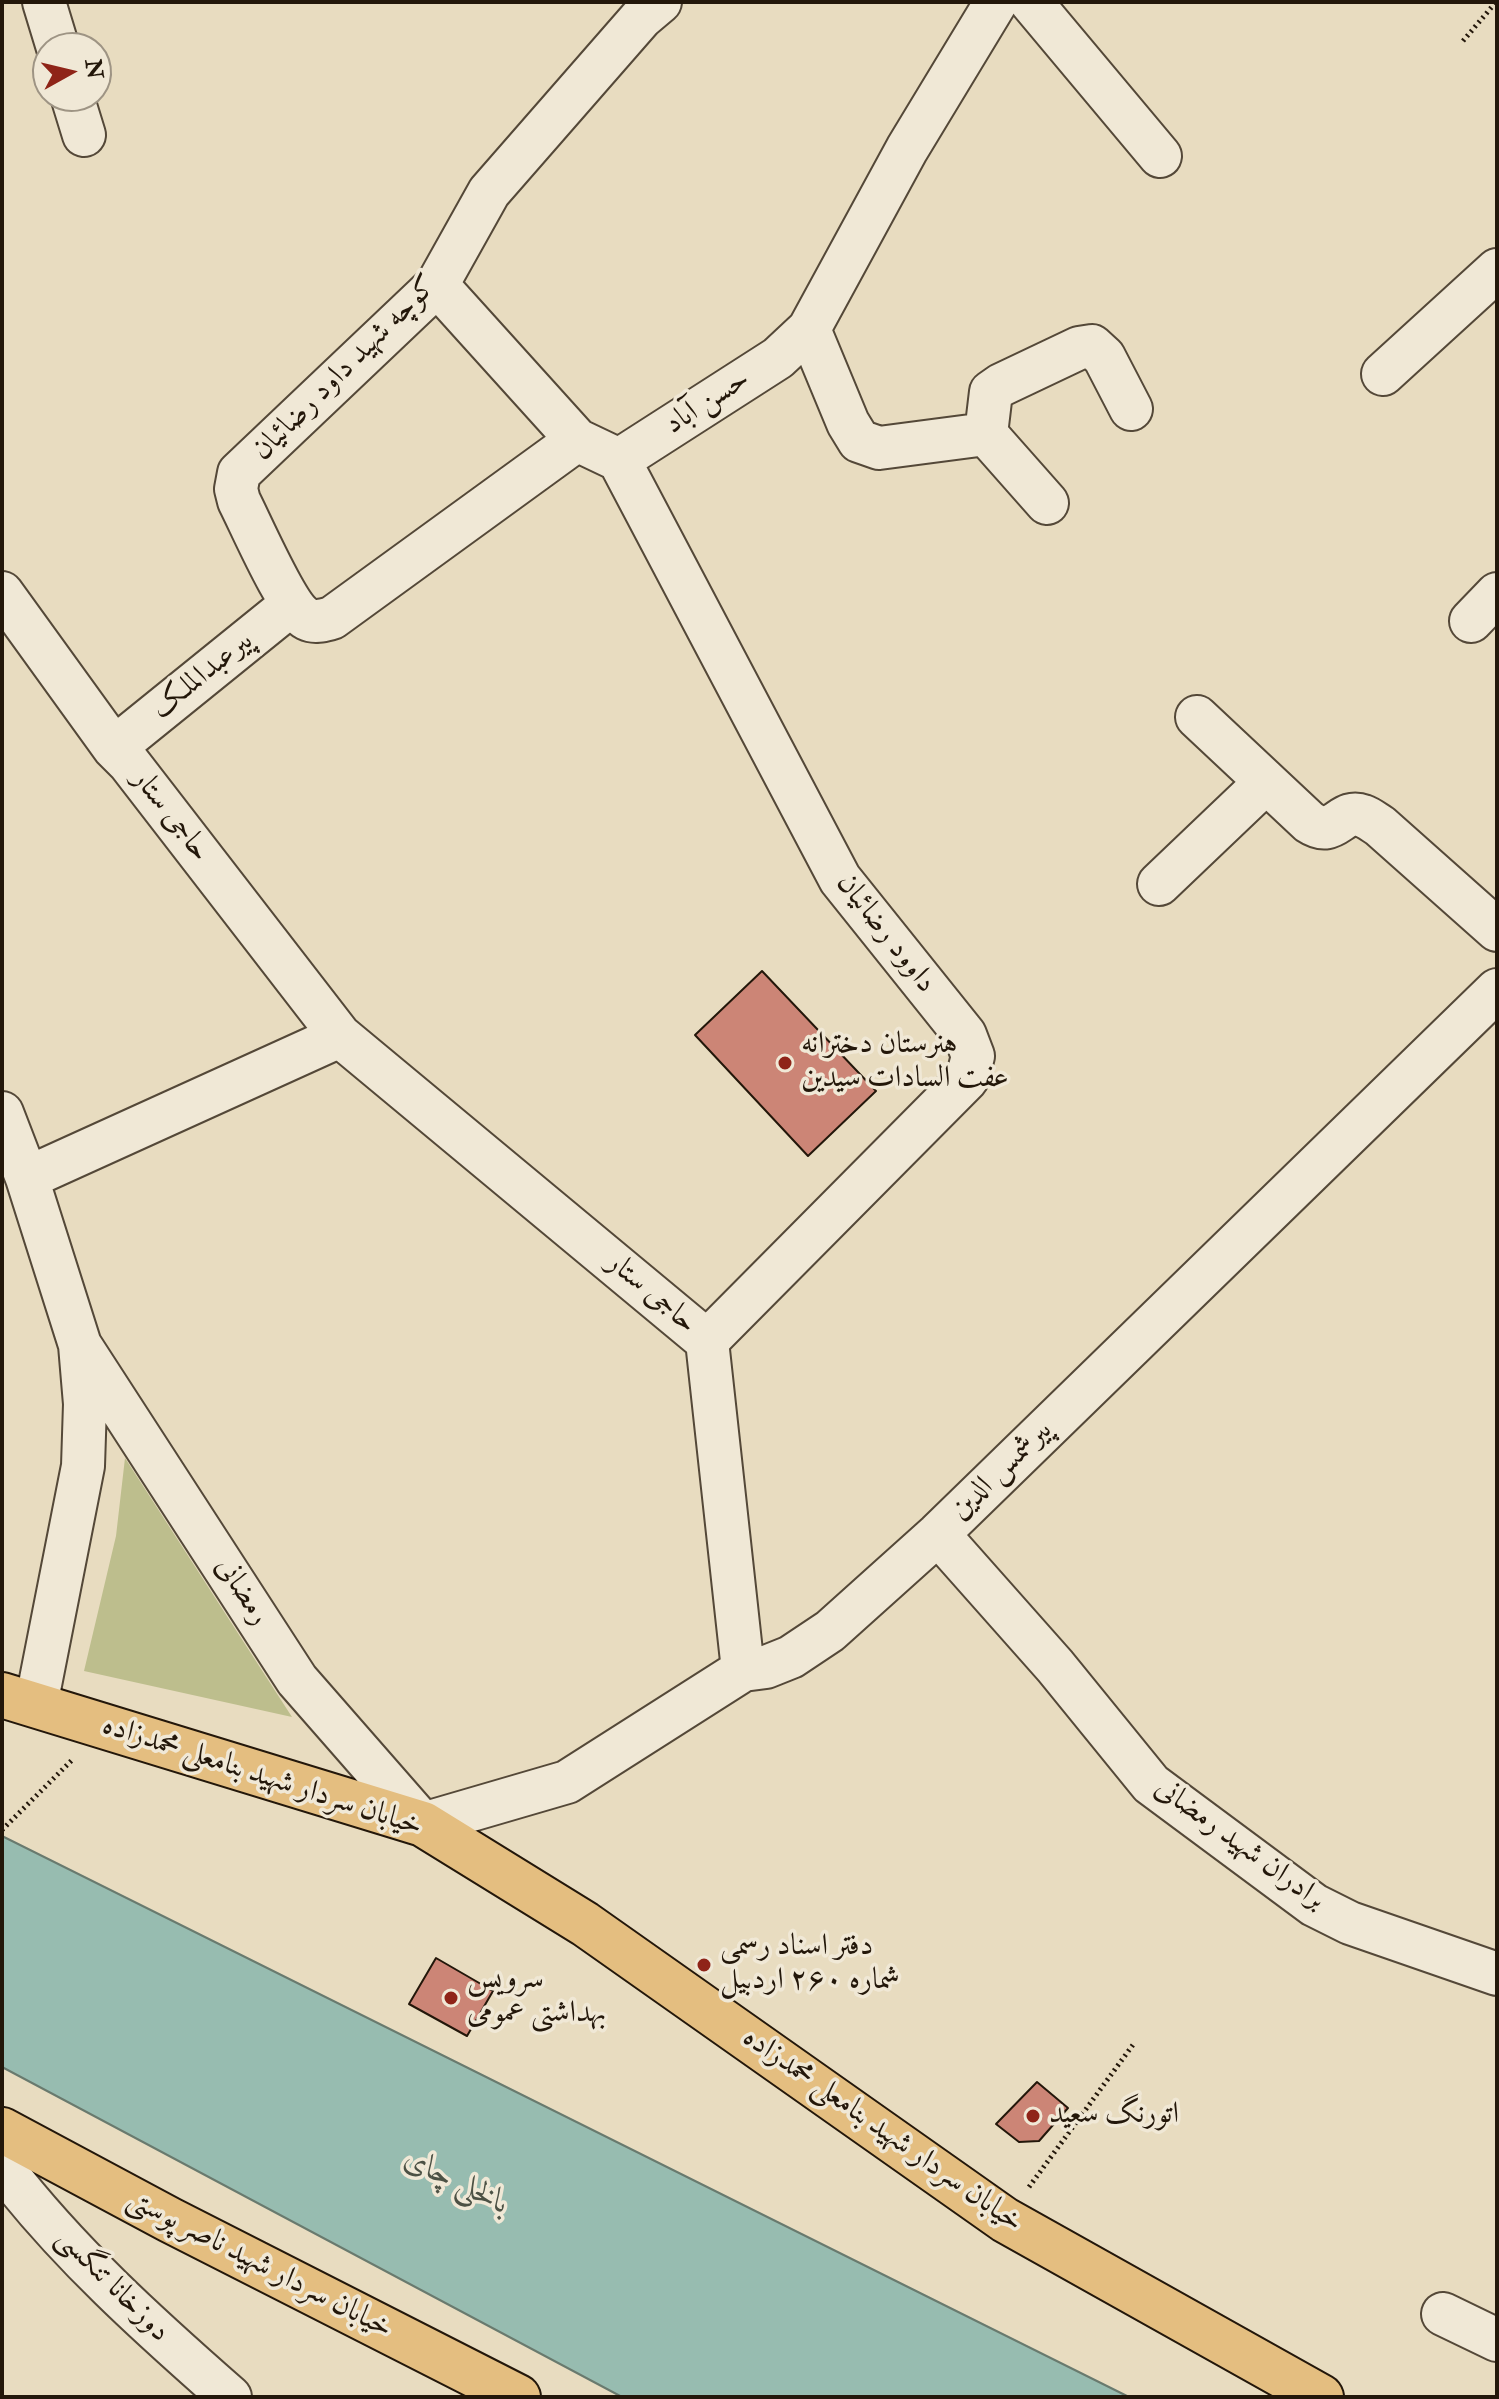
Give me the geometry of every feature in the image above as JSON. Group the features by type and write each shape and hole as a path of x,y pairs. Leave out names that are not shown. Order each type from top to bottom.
{"main road":[{"name":"خیابان سردار شهید بنامعلی محمدزاده","path":"19,1700 423,1824 585,1924 1005,2220 1321,2397"},
{"name":"خیابان سردار شهید ناصر پوستی","path":"2,2130 170,2220 518,2397"}],"street":[{"path":"44,2 53,32"},
{"name":"حسن آباد","path":"619,460 778,358 809,329 907,149 996,2"},
{"path":"1031,2 1160,156"},
{"name":"کوچه شهید داود رضائیان","path":"292,604 239,501 236,489 239,473 437,285 489,192 643,7"},
{"path":"77,112 84,135"},
{"path":"1383,374 1497,270"},
{"path":"437,285 577,440 619,460"},
{"path":"809,329 848,423 859,441 879,448 986,434"},
{"path":"1047,503 986,434 991,392 1066,354 1092,346 1104,357 1131,409"},
{"path":"292,604 307,619 321,621 332,618 577,440"},
{"name":"داوود رضائیان","path":"619,460 840,879 965,1035 973,1056 967,1079 707,1341"},
{"name":"حاجی ستار","path":"2,593 114,748 129,763 340,1036 707,1341 743,1670"},
{"name":"پیرعبدالملک","path":"114,748 292,604"},
{"path":"1197,717 1319,829 1328,829 1349,815 1361,814 1380,826 1497,930"},
{"path":"1159,884 1266,782"},
{"name":"پیرشمس الدین","path":"423,1824 567,1782 743,1670 766,1667 791,1657 830,1631 938,1534 1497,990"},
{"path":"27,1178 340,1036"},
{"name":"رمضانی","path":"2,1113 27,1178 80,1345 85,1404 83,1466 19,1700"},
{"name":"رمضانی","path":"80,1345 297,1680 423,1824"},
{"name":"برادران شهید رمضانی","path":"938,1534 1055,1666 1151,1784 1314,1905 1350,1923 1497,1974"},
{"name":"دوزخانا تنگسی","path":"2,2167 25,2198 137,2315 230,2397"},
{"path":"1443,2314 1497,2340"}],"path":[{"path":"1463,41 1496,2"},
{"path":"2,1830 103,1727"},
{"path":"1005,2220 1135,2042"}],"green space":[{"path":"125,1458 292,1717 84,1671 116,1536"}],"water":[{"name":"بالخلی چای","path":"2,1836 1129,2397 622,2397 2,2067"}],"building":[{"name":"هنرستان دخترانه عفت السادات سیدین","path":"762,971 876,1091 808,1156 695,1035"},
{"name":"سرویس بهداشتی عمومی","path":"436,1958 493,1991 467,2036 409,2004"},
{"name":"اتورنگ سعید","path":"1037,2082 1068,2108 1039,2141 1019,2142 996,2124"}],"place":[{"name":"هنرستان دخترانه عفت السادات سیدین","path":"785,1063"},
{"name":"دفتر اسناد رسمی شماره ۲۶۰ اردبیل","path":"704,1965"},
{"name":"سرویس بهداشتی عمومی","path":"451,1998"},
{"name":"اتورنگ سعید","path":"1033,2116"}]}
